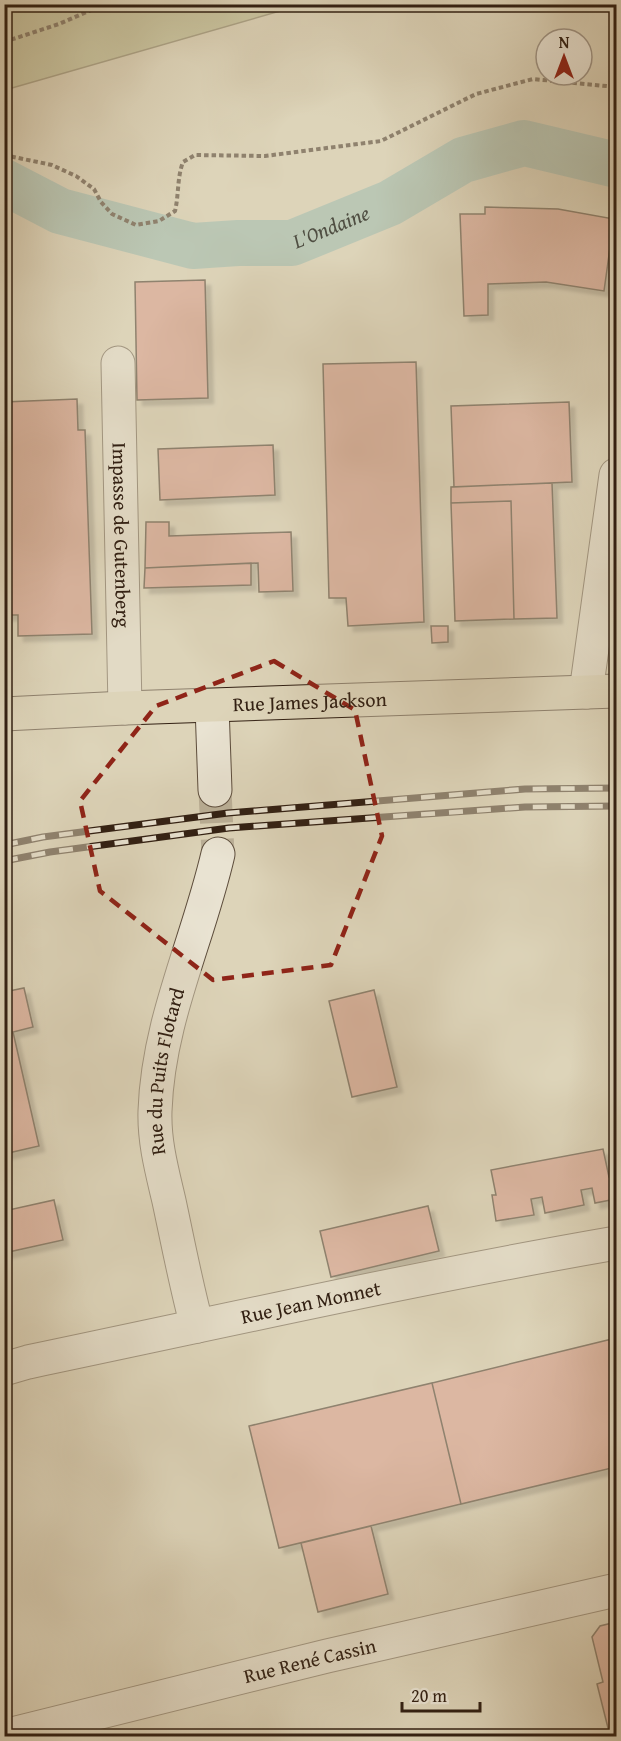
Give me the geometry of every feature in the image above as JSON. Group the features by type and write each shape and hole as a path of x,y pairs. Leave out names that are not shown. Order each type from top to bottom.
{"main road":[{"name":"Rue James Jackson","path":"4,714 601,691"}],"street":[{"name":"Impasse de Gutenberg","path":"118,363 125,708"},
{"path":"601,691 616,475"},
{"path":"212,706 214,790"},
{"name":"Rue du Puits Flotard","path":"197,1326 156,1142 154,1113 166,1027 209,891 218,854"},
{"name":"Rue Jean Monnet","path":"4,1369 197,1326 616,1243"},
{"name":"Rue René Cassin","path":"4,1736 316,1659 616,1590"}],"path":[{"path":"4,42 58,24 105,4"},
{"path":"4,155 51,165 76,176 94,189 101,202 112,214 136,225 159,221 175,212 178,174 183,162 195,155 265,156 381,141 476,94 533,79 616,87"}],"highlighted area":[{"path":"274,661 355,710 382,836 331,965 213,980 100,891 80,801 156,706"}],"green space":[{"path":"5,4 301,4 301,5 5,90"}],"building":[{"path":"485,207 558,209 614,219 604,291 546,282 488,284 488,315 464,316 460,214 485,214"},
{"path":"205,280 208,398 137,400 135,282"},
{"path":"416,362 424,622 348,626 346,598 329,598 323,364"},
{"path":"77,399 78,430 85,430 92,634 18,636 18,615 4,615 4,402"},
{"path":"569,402 572,482 454,487 451,406"},
{"path":"273,445 275,495 160,500 158,449"},
{"path":"552,483 557,618 514,619 511,501 451,503 451,487"},
{"path":"511,501 514,619 455,621 451,503"},
{"path":"146,522 169,522 169,536 291,532 293,591 259,592 258,563 145,568"},
{"path":"251,563 251,585 144,588 145,568"},
{"path":"431,626 448,626 448,642 432,643"},
{"path":"24,988 33,1027 13,1032 39,1146 4,1154 4,992"},
{"path":"374,990 397,1087 352,1097 329,1001"},
{"path":"603,1149 609,1177 613,1177 616,1199 595,1203 592,1188 581,1190 584,1205 545,1213 542,1197 531,1199 534,1215 496,1221 492,1195 496,1195 491,1170"},
{"path":"54,1200 63,1240 4,1253 4,1211"},
{"path":"428,1206 439,1251 331,1277 320,1231"},
{"path":"616,1338 616,1467 461,1504 432,1383"},
{"path":"432,1383 461,1504 279,1548 249,1426"},
{"path":"371,1526 388,1594 318,1612 301,1543"},
{"path":"616,1622 616,1736 610,1736 597,1684 603,1682 592,1637 600,1626"}],"waterway":[{"name":"L'Ondaine","path":"4,182 60,211 193,246 292,243 390,203 463,160 524,143 616,165"}],"tunnel":[{"path":"215,790 218,854"}],"railway":[{"path":"4,845 43,837 228,813 525,789 616,788"},
{"path":"4,861 50,852 229,828 525,807 616,806"}]}
